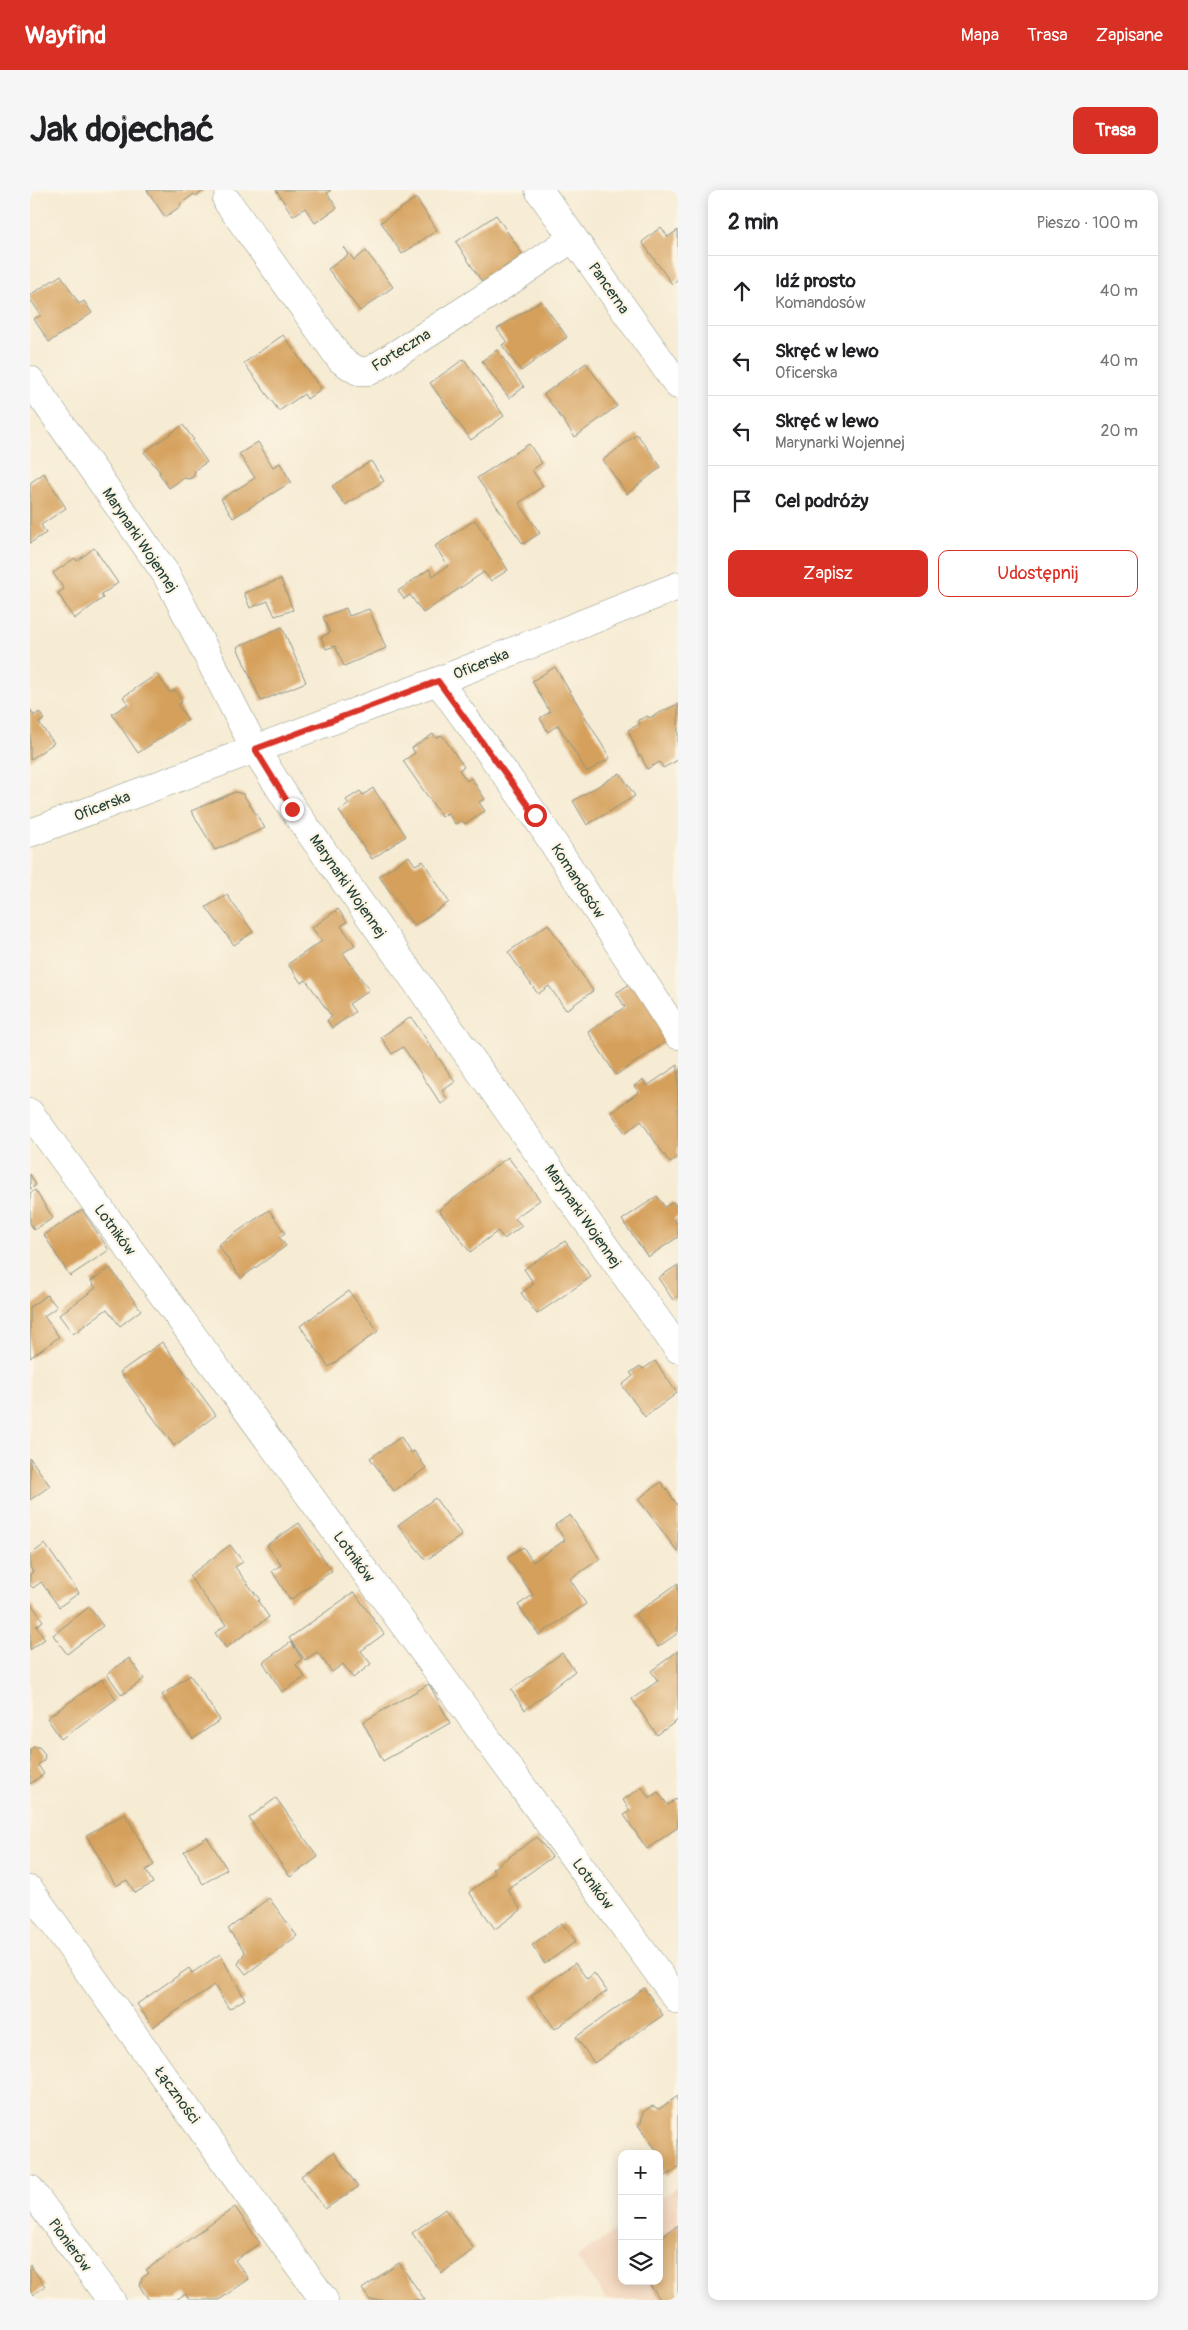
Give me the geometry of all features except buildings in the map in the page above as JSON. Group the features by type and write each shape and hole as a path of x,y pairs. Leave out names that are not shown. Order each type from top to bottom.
{"street":[{"name":"Pancerna","path":"539,190 678,385"},
{"name":"Forteczna","path":"227,201 341,360 358,372 370,371 573,238"},
{"name":"Marynarki Wojennej","path":"30,380 166,574 255,749 292,809 678,1350"},
{"name":"Oficerska","path":"30,833 438,681 678,586"},
{"name":"Komandosów","path":"438,681 535,815 678,1035"},
{"name":"Lotników","path":"30,1113 678,2000"},
{"name":"Łączności","path":"30,1890 324,2300"},
{"name":"Pionierów","path":"30,2189 111,2300"}],"shaded area":[{"path":"678,2186 678,2300 607,2300 577,2258 618,2229 618,2285 663,2285 663,2196"}],"route":[{"path":"292,809 255,749 438,681 535,815"}]}
